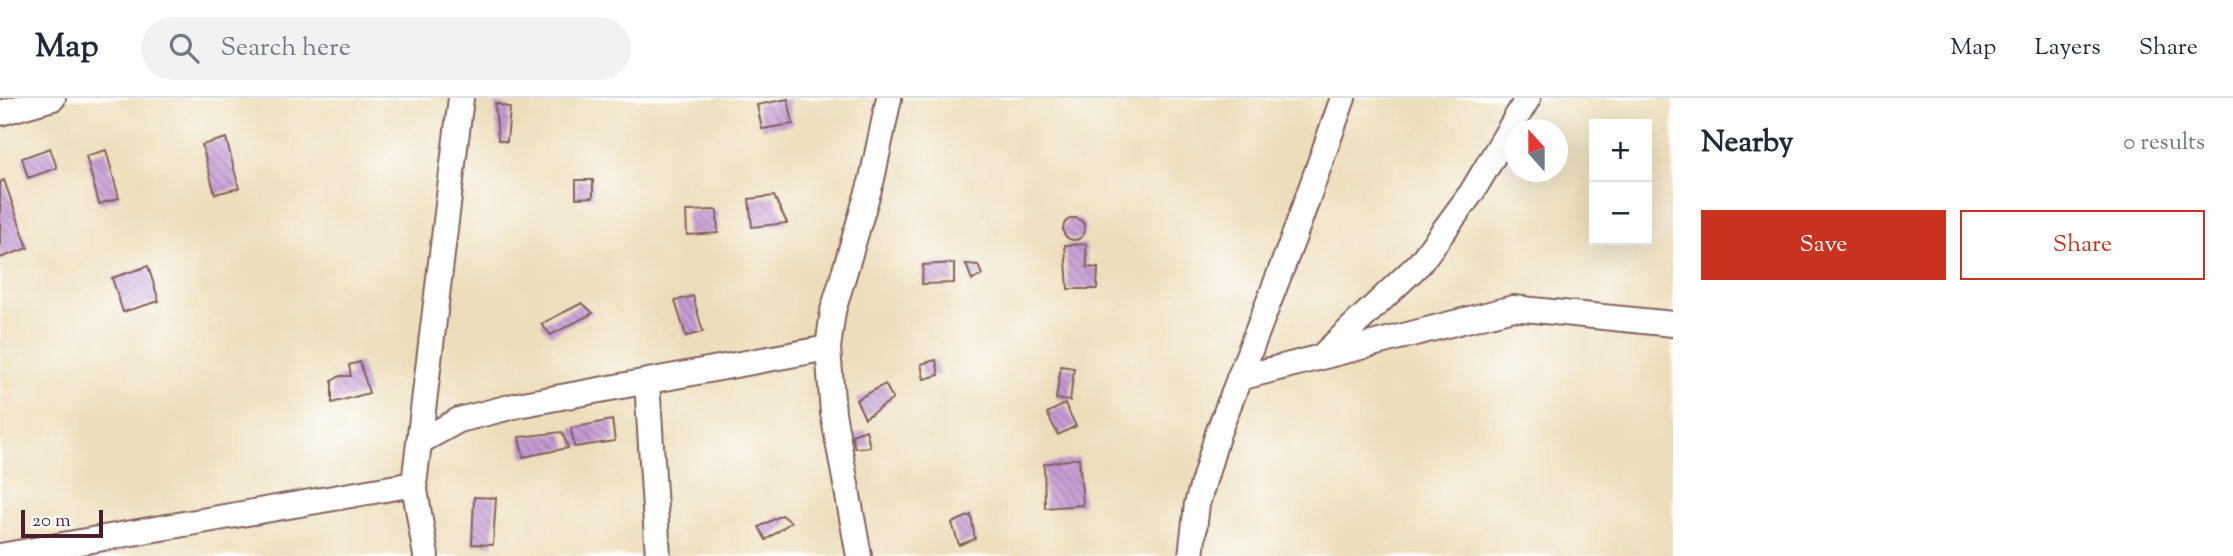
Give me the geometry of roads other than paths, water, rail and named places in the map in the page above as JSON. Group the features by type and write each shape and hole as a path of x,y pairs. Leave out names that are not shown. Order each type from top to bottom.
{"street":[{"path":"0,113 53,98"},
{"path":"426,556 414,484 461,98"},
{"path":"859,556 833,413 828,348 833,311 872,179 889,98"},
{"path":"1191,556 1197,504 1218,433 1293,239 1343,98"},
{"path":"1320,358 1420,263 1472,192 1528,98"},
{"path":"1239,378 1513,307 1673,324"},
{"path":"419,442 459,419 828,348"},
{"path":"647,382 657,556"},
{"path":"0,556 414,484"}]}
